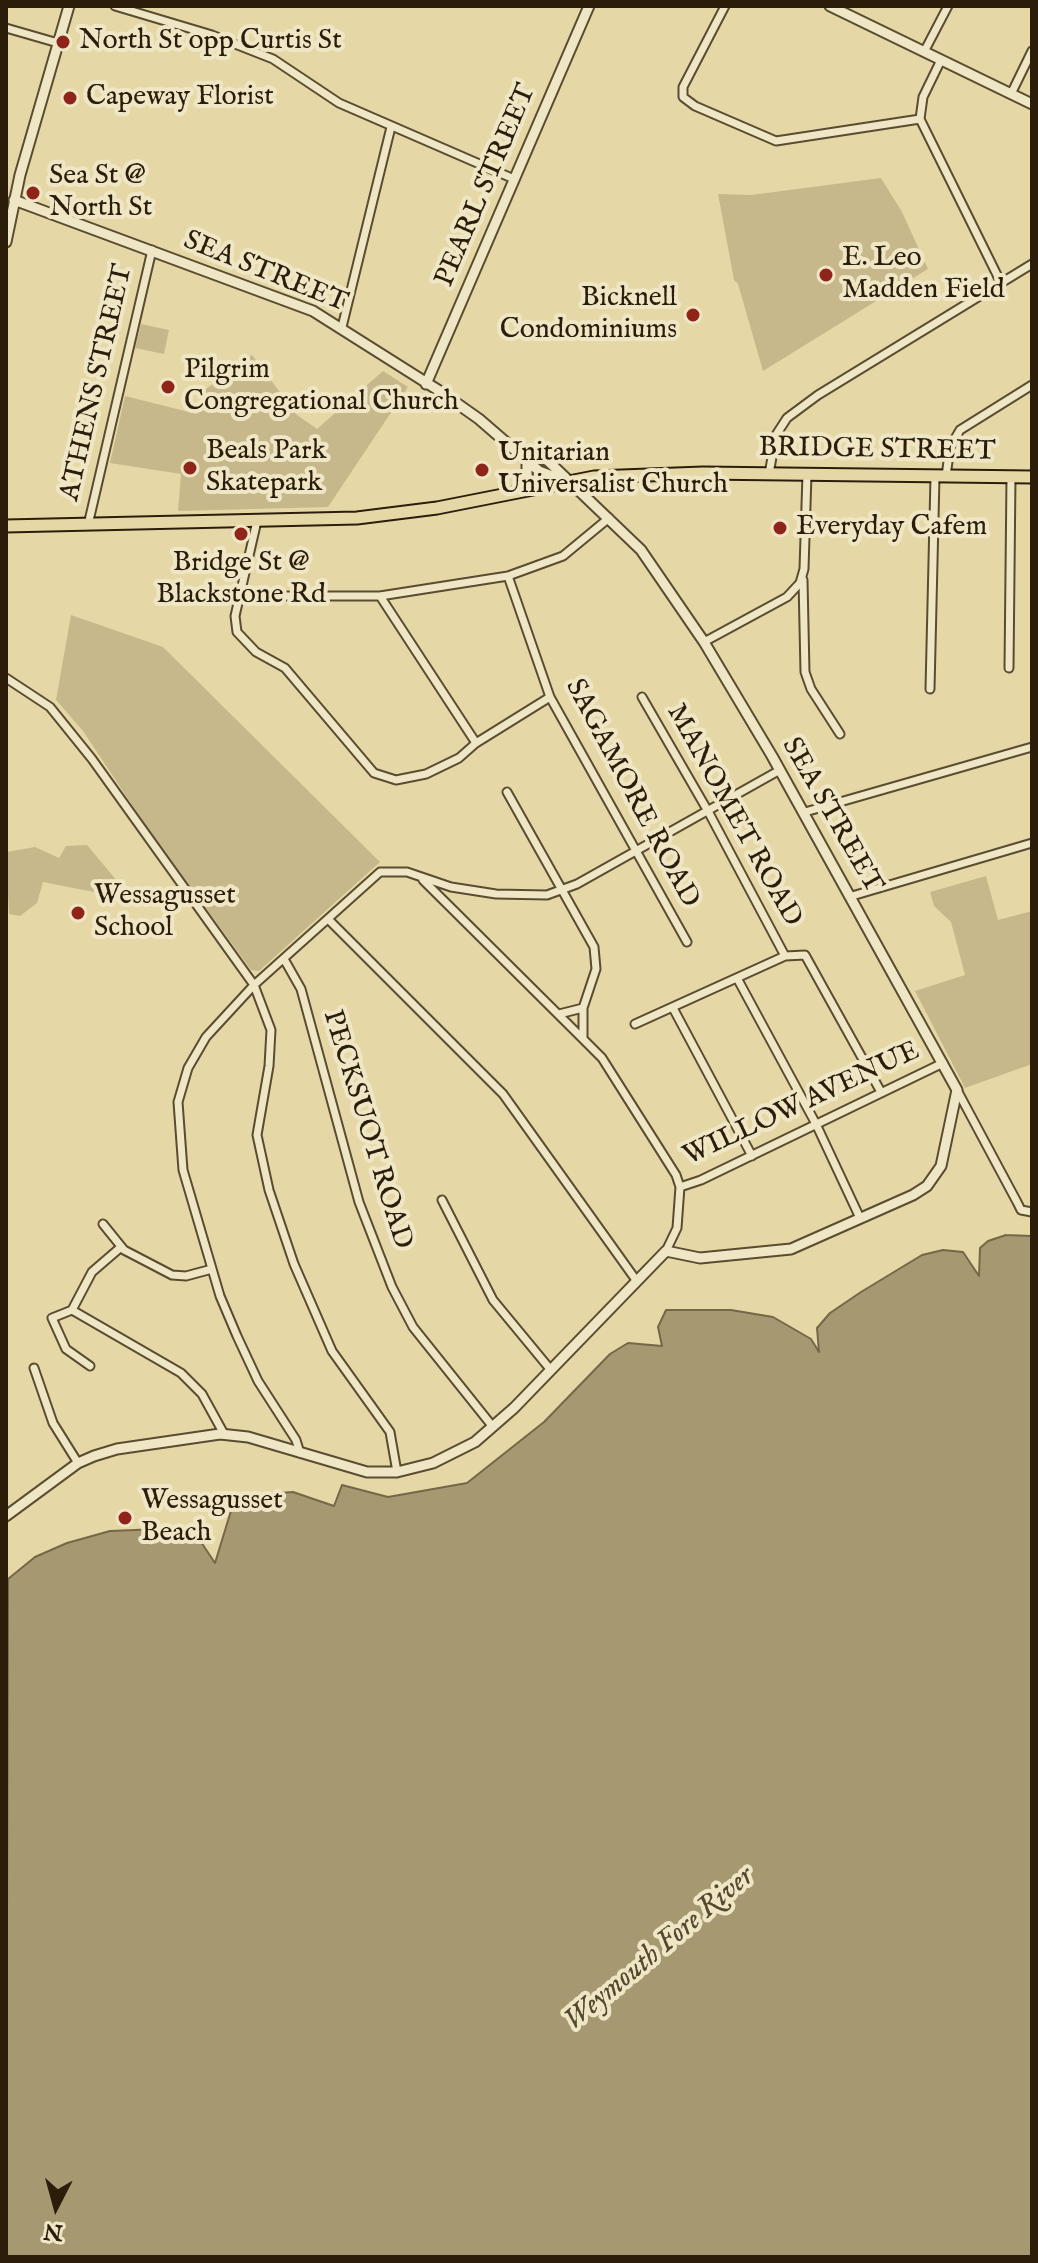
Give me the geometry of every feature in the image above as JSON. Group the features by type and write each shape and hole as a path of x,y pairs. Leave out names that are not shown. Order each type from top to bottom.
{"main road":[{"name":"BRIDGE STREET","path":"6,526 257,521 400,514 594,477 769,474 1032,477"}],"street":[{"path":"6,241 14,200 69,6"},
{"path":"115,6 212,35 273,59 339,103 514,179"},
{"name":"PEARL STREET","path":"426,384 589,6"},
{"path":"725,6 683,87 683,97 695,106 776,141 920,119"},
{"path":"924,52 948,6"},
{"path":"836,8 1032,104"},
{"path":"6,28 58,43"},
{"path":"1011,94 1032,51"},
{"path":"941,60 923,97 920,119 1001,283"},
{"path":"342,327 391,127"},
{"name":"SEA STREET","path":"14,200 282,298 342,327 479,419 527,462 567,481"},
{"name":"ATHENS STREET","path":"88,526 152,250"},
{"path":"769,474 776,435 787,418 818,395 1032,264"},
{"path":"930,689 940,476 960,430 1032,385"},
{"name":"SEA STREET","path":"517,450 542,457 641,550 704,642 852,896 1021,1210 1032,1212"},
{"path":"515,493 527,480 527,462"},
{"path":"807,474 803,574 805,672 811,689 840,734"},
{"path":"1009,668 1011,477"},
{"path":"240,596 380,596 508,576 563,556 609,518"},
{"path":"257,521 235,616 237,632 256,652 285,668 374,773 384,779 411,779 459,758 476,743 550,697"},
{"path":"704,642 787,597 795,591 803,574"},
{"name":"SAGAMORE ROAD","path":"508,576 550,697 687,942"},
{"path":"380,596 476,743"},
{"path":"6,678 38,697 75,738 254,985 271,1030 269,1066 257,1135 269,1190 294,1264 332,1351 390,1432 397,1472"},
{"name":"MANOMET ROAD","path":"642,697 709,813 785,956"},
{"path":"805,812 1032,747"},
{"path":"300,1453 294,1436 273,1408 246,1357 212,1269 183,1170 178,1102 196,1051 216,1024 254,985 380,872 407,872 423,880 522,896 564,890 709,813 780,770"},
{"path":"507,792 590,938 596,957 596,969 583,1008 583,1039"},
{"path":"852,896 1032,843"},
{"path":"6,1516 78,1463 117,1449 224,1434 367,1472 397,1472 453,1455 493,1427 666,1251 677,1228 680,1187 651,1131 602,1058 423,880"},
{"path":"328,919 503,1094 636,1280"},
{"path":"635,1024 785,956 799,954 810,959 881,1092"},
{"name":"PECKSUOT ROAD","path":"284,959 301,989 359,1202 392,1287 413,1327 493,1427"},
{"path":"737,978 816,1124 860,1218"},
{"path":"559,1014 583,1008"},
{"path":"673,1008 752,1156"},
{"name":"WILLOW AVENUE","path":"680,1187 752,1156 943,1063"},
{"path":"666,1251 700,1258 774,1253 913,1195 934,1177 945,1154 957,1090"},
{"path":"442,1200 493,1300 550,1369"},
{"path":"103,1224 121,1247 177,1276 212,1269"},
{"path":"90,1366 66,1349 52,1318 72,1310 92,1272 121,1247"},
{"path":"72,1310 181,1373 202,1394 224,1434"},
{"path":"34,1368 53,1423 78,1463"}],"shaded area":[{"name":"E. Leo Madden Field","path":"881,178 902,212 928,269 763,371 738,284 734,280 718,194 751,195"},
{"path":"141,324 169,330 164,354 135,348"},
{"path":"252,355 297,415 317,429 383,371 408,387 328,507 178,511 181,474 110,463 125,396 197,414 202,392"},
{"path":"71,615 163,647 380,862 259,971 251,970 144,823 83,731 56,700"},
{"path":"87,845 133,900 129,905 109,895 43,882 37,903 20,916 9,914 6,852 35,847 59,858 66,846"},
{"path":"986,876 998,920 1032,911 1032,1064 965,1088 915,991 965,975 951,922 934,906 930,892"}],"water":[{"name":"Weymouth Fore River","path":"1006,1235 1032,1236 1032,2257 6,2257 8,1579 35,1557 67,1543 110,1531 160,1529 188,1536 201,1542 215,1563 234,1501 250,1495 293,1492 334,1506 342,1485 388,1497 467,1483 544,1422 610,1354 628,1343 662,1346 658,1327 666,1310 731,1310 773,1317 811,1339 819,1352 817,1328 830,1313 861,1292 922,1255 943,1250 963,1252 979,1276 980,1248 988,1241"}],"place":[{"name":"North St opp Curtis St","path":"63,42"},
{"name":"Capeway Florist","path":"70,98"},
{"name":"Sea St @ North St","path":"33,193"},
{"name":"E. Leo Madden Field","path":"826,275"},
{"name":"Bicknell Condominiums","path":"693,315"},
{"name":"Pilgrim Congregational Church","path":"168,387"},
{"name":"Beals Park Skatepark","path":"190,468"},
{"name":"Unitarian Universalist Church","path":"482,470"},
{"name":"Everyday Cafem","path":"780,528"},
{"name":"Bridge St @ Blackstone Rd","path":"241,534"},
{"name":"Wessagusset School","path":"78,913"},
{"name":"Wessagusset Beach","path":"125,1518"}]}
